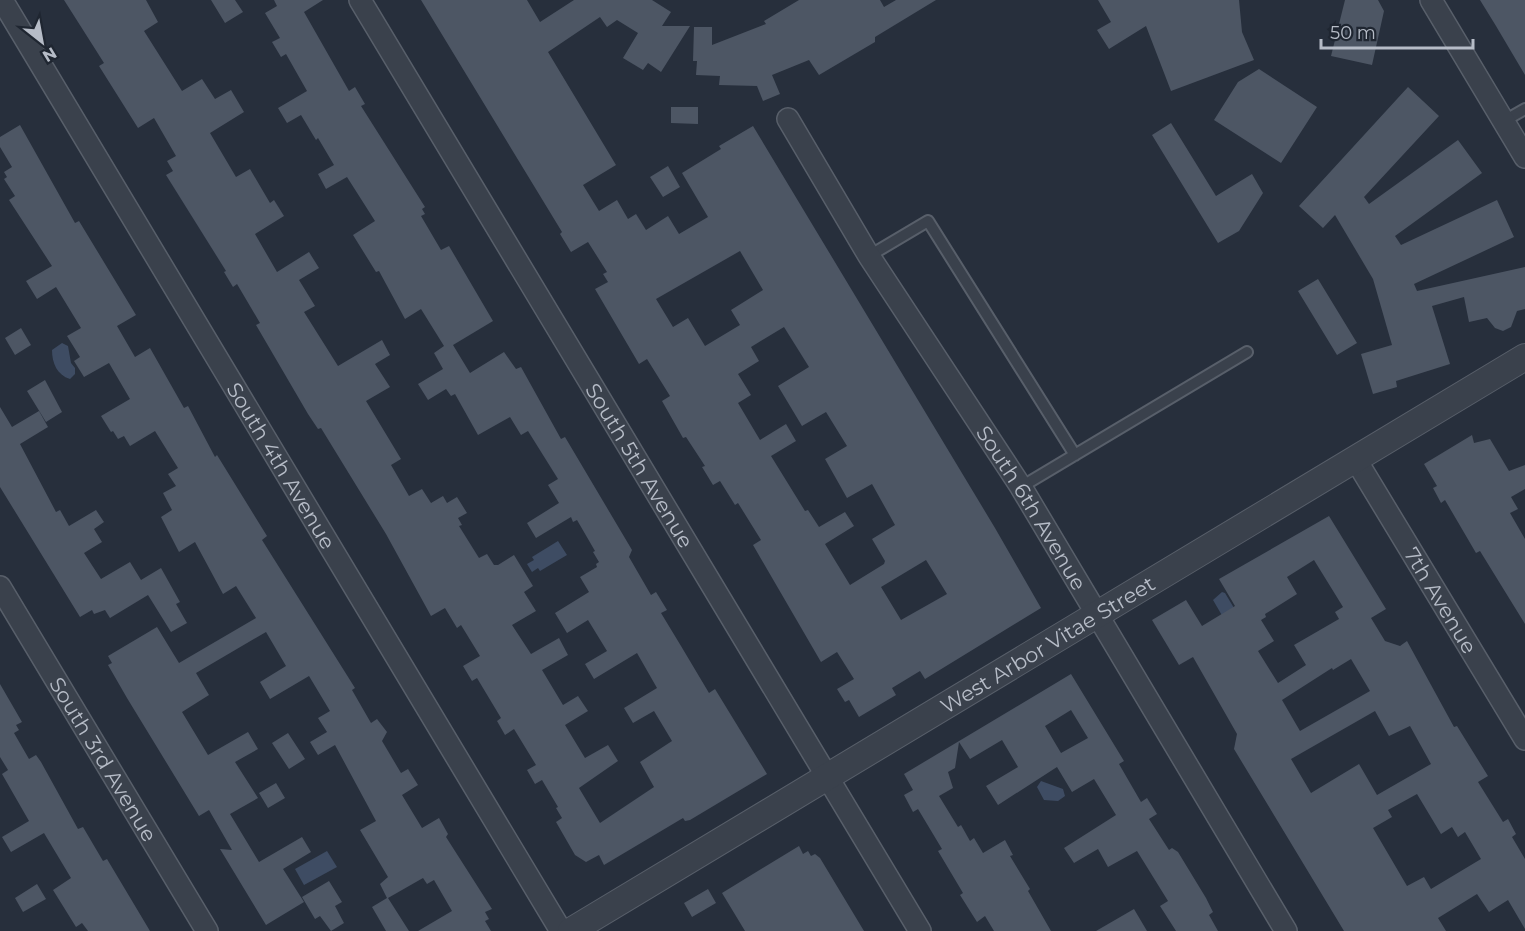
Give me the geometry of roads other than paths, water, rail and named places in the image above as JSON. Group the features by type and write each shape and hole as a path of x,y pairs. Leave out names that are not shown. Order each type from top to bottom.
{"street":[{"name":"South 4th Avenue","path":"2,0 561,931"},
{"name":"South 5th Avenue","path":"360,0 920,931"},
{"path":"1431,0 1525,157"},
{"name":"South 6th Avenue","path":"788,119 869,256 1021,487 1095,615 1286,931"},
{"name":"West Arbor Vitae Street","path":"571,931 1525,357"},
{"name":"7th Avenue","path":"1356,460 1525,739"},
{"name":"South 3rd Avenue","path":"0,587 207,931"}],"lane":[{"path":"1504,121 1525,108"},
{"path":"869,256 928,221 1075,455"},
{"path":"1021,487 1247,352"}],"water":[{"path":"62,343 68,346 71,363 75,368 75,374 70,379 56,368 53,359 52,350"},
{"path":"558,541 567,555 540,571 538,568 532,572 527,564 534,560 532,557"},
{"path":"1222,592 1225,593 1240,618 1227,624 1213,600"},
{"path":"1041,781 1063,789 1065,796 1058,801 1044,800 1037,787"},
{"path":"327,851 337,867 304,885 295,869"}]}
